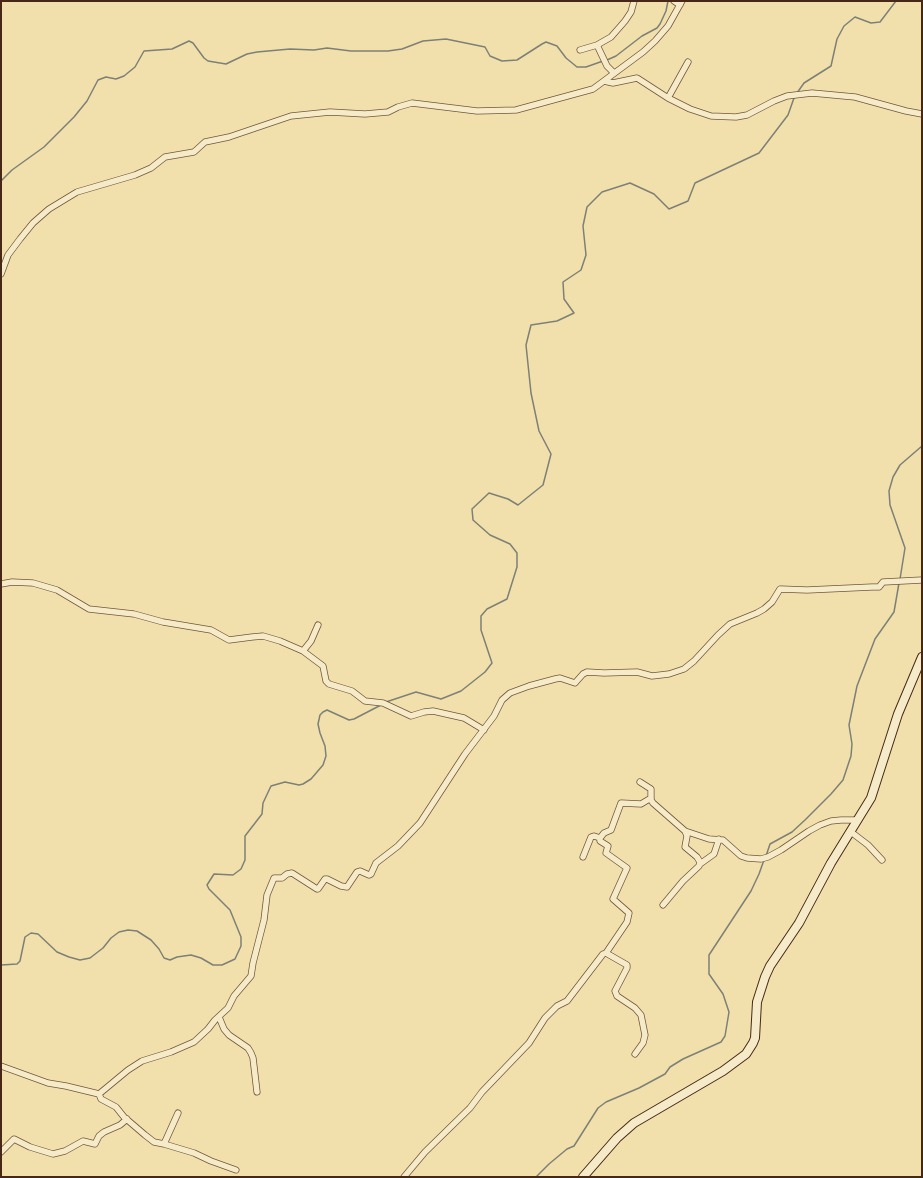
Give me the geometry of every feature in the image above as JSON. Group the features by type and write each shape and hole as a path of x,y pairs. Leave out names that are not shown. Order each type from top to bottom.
{"street":[{"path":"580,50 597,45 611,37 626,21 631,12 634,1"},
{"path":"1,274 8,256 20,239 33,223 49,209 77,192 135,175 151,168 165,157 194,152 205,142 229,137 292,116 330,112 365,114 388,112 412,103 478,111 516,110 593,89 643,52 655,41 668,26 681,3 674,1"},
{"path":"597,45 607,66 614,73"},
{"path":"668,98 688,62"},
{"path":"604,81 613,83 637,78 668,98 700,113 711,116 736,117 747,115 787,96 812,93 855,97 922,114"},
{"path":"99,1094 128,1070 142,1062 194,1042 228,1008 234,996 251,976 264,920 267,895 274,878 282,878 287,874 292,873 316,890 324,879 347,887 357,872 360,871 369,875 371,874 376,863 398,846 420,823 465,754 494,716 502,700 510,693 529,686 560,678 575,683 583,674 587,672 604,674 636,672 652,676 669,674 684,669 694,661 730,624 757,613 768,606 780,589 807,590 879,587 883,582 922,580"},
{"path":"1,584 12,582 33,583 57,590 89,609 134,614 163,622 211,630 229,640 263,636 280,640 303,651 324,666 326,681 329,684 352,691 365,701 383,702 411,716 433,711 464,718 484,730"},
{"path":"303,651 311,640 318,625"},
{"path":"583,1177 617,1138 634,1123 723,1071 746,1054 755,1038 757,1002 765,977 770,966 799,923 831,863 871,798 898,714 922,657"},
{"path":"640,782 652,789 651,798 653,803 685,832 709,839 723,840 741,856 747,858 761,859 768,857 820,825 836,820 858,820"},
{"path":"600,838 604,833 611,830 621,803 643,804 651,798"},
{"path":"685,832 687,836 685,847 699,859 700,864"},
{"path":"851,832 868,844 882,860"},
{"path":"404,1177 425,1152 470,1108 482,1092 529,1043 545,1018 557,1006 567,1000 606,953 627,922 629,913 613,899 627,868 606,853 608,846 600,841 600,838 594,836 591,837 583,856"},
{"path":"663,905 683,881 700,864 714,854 719,840"},
{"path":"606,953 627,965 627,968 615,991 617,996 635,1008 641,1015 645,1035 644,1043 635,1054"},
{"path":"219,1017 229,1036 244,1045 251,1053 253,1058 257,1092"},
{"path":"1,1066 48,1083 99,1094"},
{"path":"99,1094 101,1099 116,1107 126,1120 154,1142 194,1153 236,1170"},
{"path":"164,1144 178,1113"},
{"path":"1,1152 14,1139 30,1147 53,1154 65,1151 83,1141 95,1144 99,1136 104,1132 120,1125 126,1120"}],"waterway":[{"path":"607,60 616,56 642,36 657,28 666,11 668,1"},
{"path":"797,93 804,83 831,66 837,39 844,26 855,17 871,23 880,22 896,1"},
{"path":"1,181 12,170 44,147 74,117 87,101 98,80 106,77 116,79 124,76 135,67 144,51 172,49 189,41 193,43 208,61 226,64 247,54 257,52 290,49 314,50 327,48 351,51 388,51 402,49 423,41 446,39 485,47 490,56 502,61 517,60 546,42 557,46 566,58 577,67 586,67 603,61"},
{"path":"386,702 416,692 441,699 461,691 485,672 492,663 481,630 481,616 487,609 507,599 517,567 517,553 510,544 490,535 473,520 472,509 489,493 508,499 518,505 543,485 551,454 539,431 531,393 526,345 531,325 557,321 574,313 564,299 563,282 581,270 586,255 583,226 587,207 602,192 630,183 654,194 669,209 688,201 695,183 759,153 788,115 794,98"},
{"path":"900,579 905,548 890,505 889,491 893,477 900,465 922,446"},
{"path":"766,856 770,844 792,832 831,794 843,780 851,756 852,744 849,725 857,686 875,639 894,612 899,583"},
{"path":"1,965 17,964 20,961 25,937 31,933 38,934 57,952 80,960 90,958 103,948 111,938 119,932 128,930 137,931 151,940 159,949 164,958 170,960 177,957 191,955 201,958 213,965 222,965 235,959 241,946 241,937 230,910 209,889 207,885 214,874 233,875 241,869 245,860 245,836 262,814 263,803 271,786 285,782 299,785 303,784 311,779 323,765 326,756 325,746 318,724 320,715 327,710 349,720 354,719 381,705"},
{"path":"536,1177 567,1149 574,1146 598,1108 606,1102 639,1088 665,1074 670,1067 683,1059 721,1042 725,1036 729,1012 723,994 709,974 709,955 751,891 764,860"}]}
